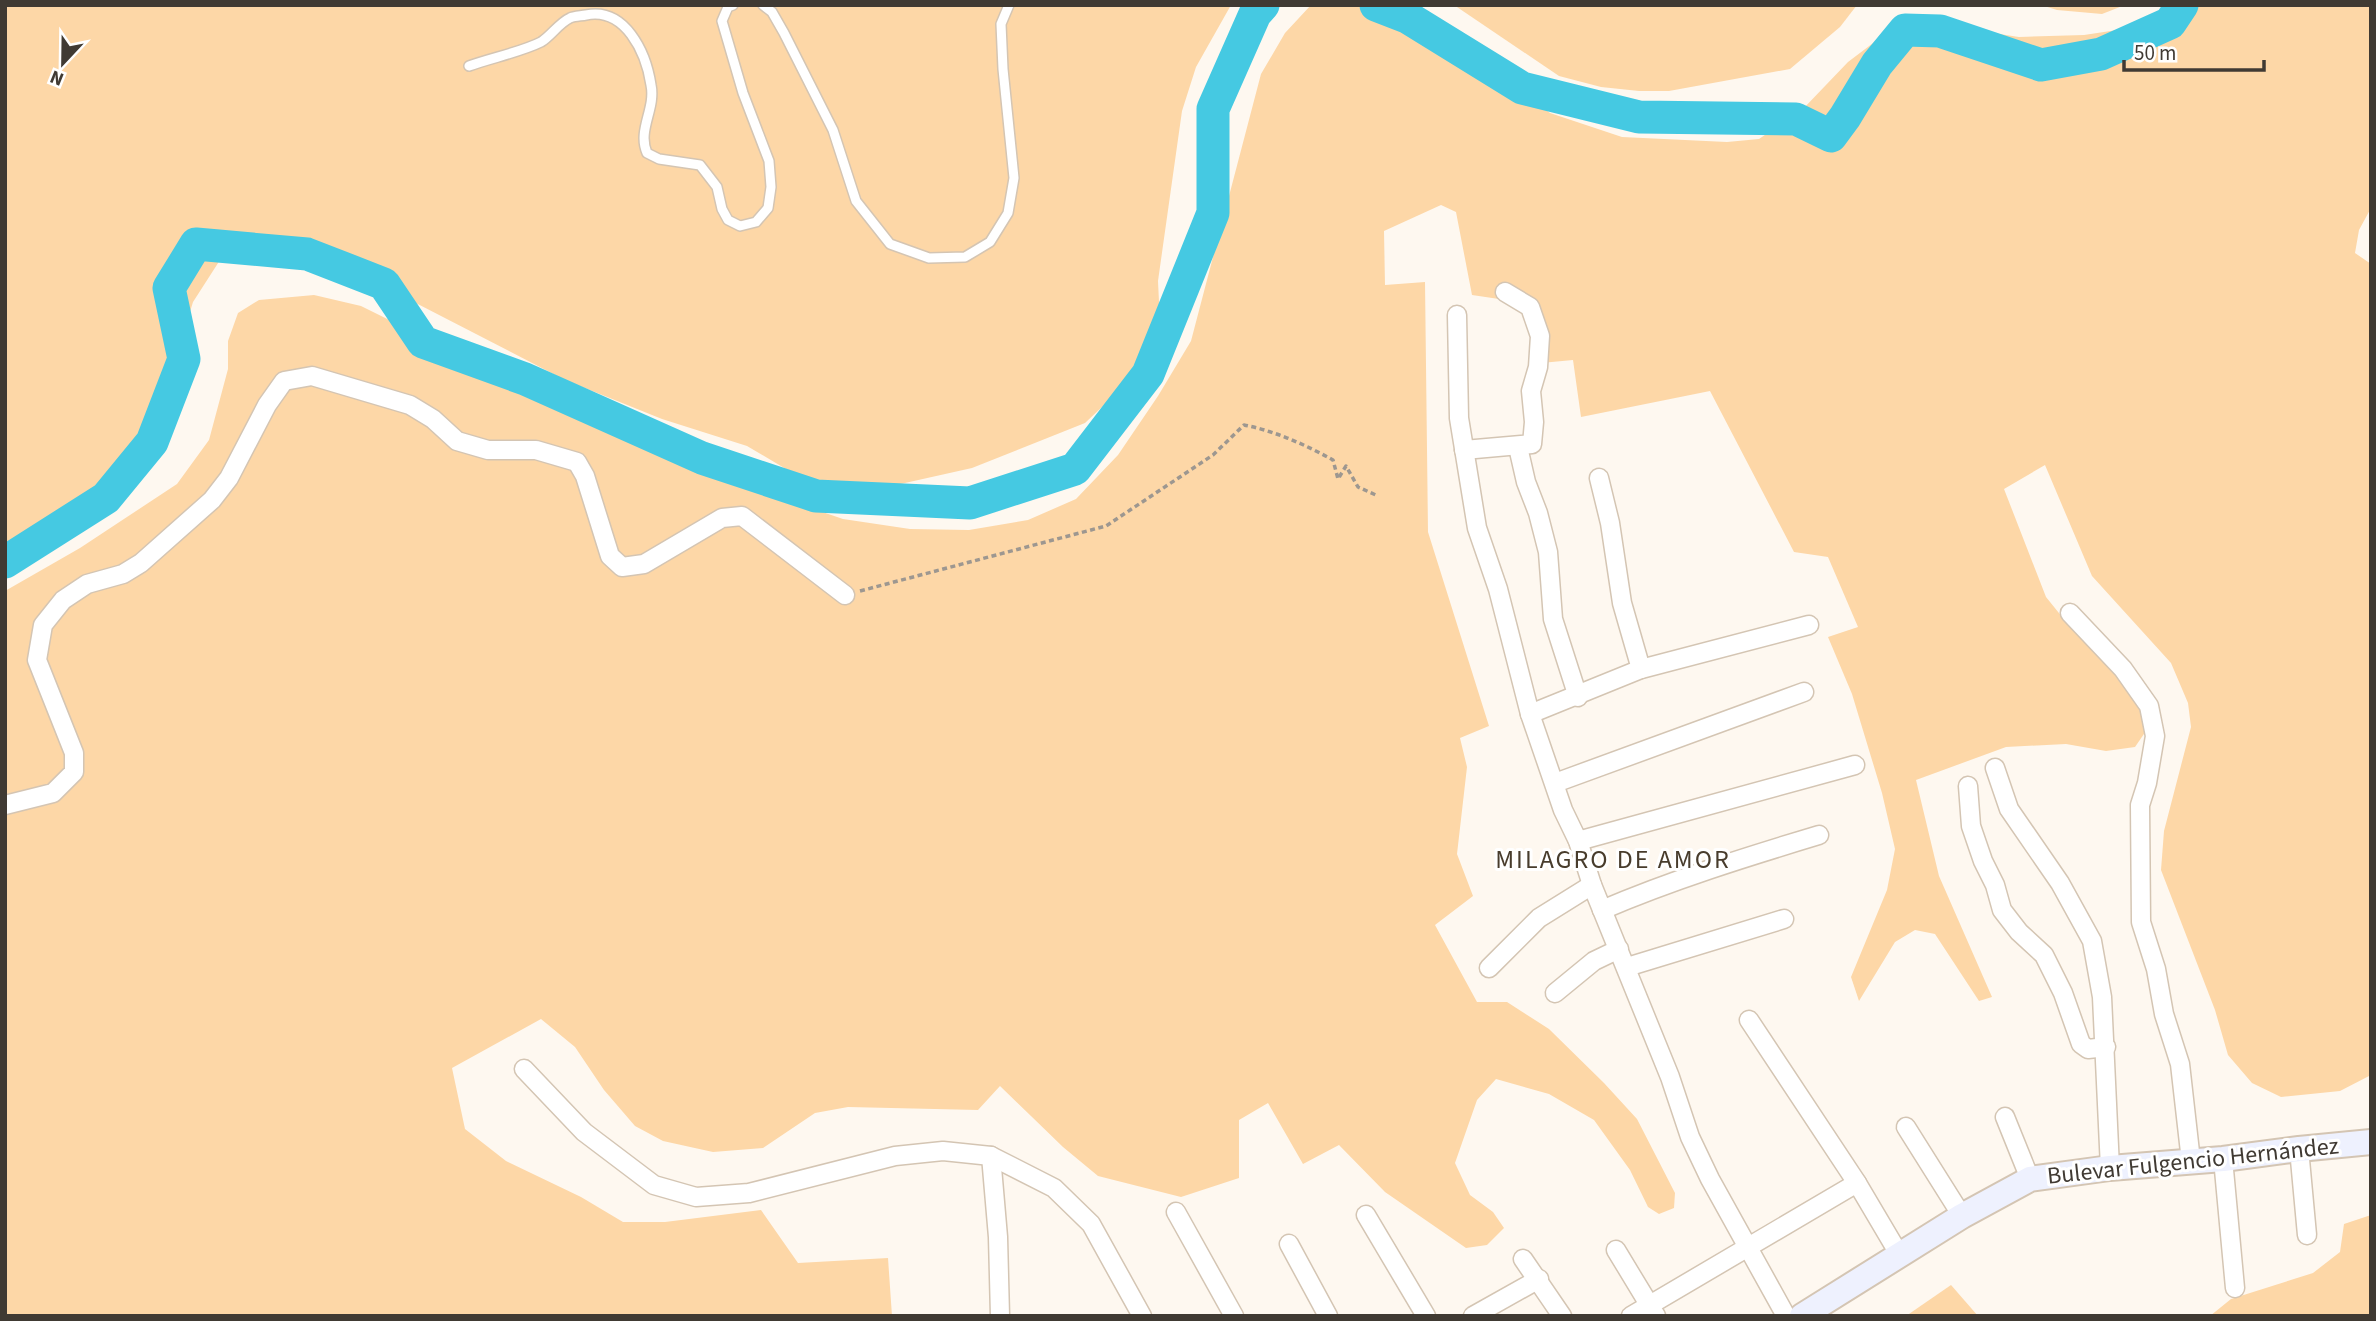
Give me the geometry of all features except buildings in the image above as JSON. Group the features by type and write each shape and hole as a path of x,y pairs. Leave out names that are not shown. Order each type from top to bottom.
{"street":[{"path":"1464,450 1532,444 1534,422 1531,391 1538,367 1540,336 1530,307 1505,292"},
{"path":"1457,315 1458,418 1477,528 1498,589 1530,714 1563,810 1578,841 1592,885 1670,1077 1690,1138 1786,1316"},
{"path":"5,805 53,793 75,772 74,752 37,660 43,625 63,600 87,584 122,574 141,563 212,500 229,478 267,405 284,381 312,376 410,405 433,419 457,441 488,450 536,450 577,462 585,476 610,556 622,567 644,564 722,518 742,516 845,595"},
{"path":"1518,447 1548,552 1553,619 1578,696"},
{"path":"1599,478 1610,523 1622,603 1641,669"},
{"path":"2070,612 2123,669 2148,706 2155,736 2147,783 2140,804 2141,922 2156,969 2164,1014 2180,1063 2191,1161"},
{"path":"1530,714 1641,669 1809,625"},
{"path":"1555,783 1804,692"},
{"path":"1578,841 1855,765"},
{"path":"1995,768 2009,810 2060,883 2092,941 2102,997 2106,1047 2110,1168"},
{"path":"1969,786 1971,826 2003,910 2018,932 2044,956 2063,993 2081,1044 2088,1049 2106,1047"},
{"path":"1602,910 1754,855 1819,835"},
{"path":"1489,968 1539,918 1592,885"},
{"path":"1627,967 1784,919"},
{"path":"1555,993 1594,961 1619,949"},
{"path":"1749,1020 1857,1183 1899,1254"},
{"path":"524,1069 584,1132 654,1185 696,1198 749,1193 895,1156 943,1151 991,1156 1054,1188 1091,1224 1142,1316"},
{"path":"2005,1117 2030,1179"},
{"path":"1906,1127 1962,1216"},
{"name":"Bulevar Fulgencio Hernández","path":"1802,1316 1962,1216 2030,1179 2110,1168 2223,1159 2371,1142"},
{"path":"2299,1149 2308,1235"},
{"path":"991,1156 998,1237 1000,1316"},
{"path":"2223,1159 2235,1288"},
{"path":"1631,1316 1653,1310 1748,1246 1857,1183"},
{"path":"1176,1212 1234,1316"},
{"path":"1366,1215 1426,1316"},
{"path":"1289,1244 1328,1316"},
{"path":"1616,1250 1653,1310"},
{"path":"1523,1259 1562,1316"},
{"path":"1473,1316 1539,1279"}],"lane":[{"path":"469,66 541,41 569,18 596,13 612,17 632,34 645,60 652,87 643,133 647,153 659,159 700,166 717,187 722,209 728,220 740,226 756,222 768,208 771,187 769,161 743,93 722,20 728,7 733,5"},
{"path":"763,5 772,12 784,33 833,130 856,201 890,243 929,258 965,257 990,242 1008,213 1014,178 1001,24 1009,5"}],"path":[{"path":"845,595 1106,526 1213,455 1244,425 1266,430 1333,460 1338,479 1346,466 1358,487 1378,496"}],"shaded area":[{"path":"5,5 1231,5 1196,67 1182,111 1158,281 1160,323 1153,359 1085,423 972,468 887,487 850,490 791,472 747,446 662,419 565,380 408,299 382,278 346,256 306,242 251,239 220,260 193,302 177,354 168,431 147,454 92,496 57,513 5,545"},
{"path":"1311,5 1362,5 1472,62 1518,89 1550,113 1622,137 1727,142 1759,139 1802,110 1848,62 1889,31 1960,28 2019,37 2084,35 2150,25 2184,5 2371,5 2371,208 2359,230 2355,253 2371,264 2371,1075 2340,1091 2281,1097 2252,1083 2228,1055 2215,1010 2161,870 2164,831 2191,727 2188,703 2171,663 2092,576 2045,465 2004,489 2046,597 2067,623 2105,657 2139,706 2146,731 2135,747 2106,751 2066,744 2006,747 1916,780 1939,876 1992,997 1979,1001 1935,934 1915,930 1895,942 1859,1001 1851,977 1887,890 1895,849 1882,793 1852,694 1828,637 1858,627 1828,557 1794,552 1710,391 1581,417 1573,360 1541,363 1533,304 1472,295 1456,212 1441,205 1384,231 1385,285 1425,282 1428,532 1489,726 1460,738 1467,767 1457,854 1473,896 1435,925 1477,1002 1507,1002 1549,1029 1637,1119 1675,1193 1674,1208 1659,1214 1648,1207 1630,1170 1594,1120 1549,1094 1496,1079 1477,1100 1455,1163 1470,1195 1493,1212 1504,1228 1487,1245 1466,1248 1385,1192 1339,1145 1303,1164 1268,1103 1239,1120 1239,1178 1181,1197 1098,1176 1063,1147 1000,1086 978,1110 848,1107 815,1113 763,1148 713,1152 663,1141 635,1126 604,1090 575,1047 541,1019 452,1068 465,1129 506,1161 581,1197 623,1222 665,1222 761,1210 798,1263 888,1258 892,1316 5,1316 5,591 80,548 177,484 209,440 228,369 228,341 238,313 259,300 314,295 361,306 583,416 709,463 796,503 843,519 910,529 969,530 1028,520 1076,499 1118,455 1191,341 1261,74 1285,33"},
{"path":"1454,5 1857,5 1840,27 1790,69 1669,91 1639,91 1601,87 1559,76"},
{"path":"2041,5 2125,5 2102,14 2057,10"},
{"path":"2371,1215 2371,1316 2210,1316 2231,1299 2313,1273 2340,1252 2344,1224"},
{"path":"1951,1285 1978,1316 1906,1316"}],"waterway":[{"path":"5,562 106,498 152,442 184,359 169,288 196,244 307,254 384,284 423,342 525,379 702,458 816,496 970,503 1075,469 1148,374 1213,213 1213,109 1255,14 1263,5"},
{"path":"1376,5 1407,17 1522,88 1639,117 1796,119 1831,136 1877,64 1905,30 1940,31 2041,65 2101,54 2170,23 2182,5"}],"district":[{"name":"MILAGRO DE AMOR","path":"1613,859"}]}
